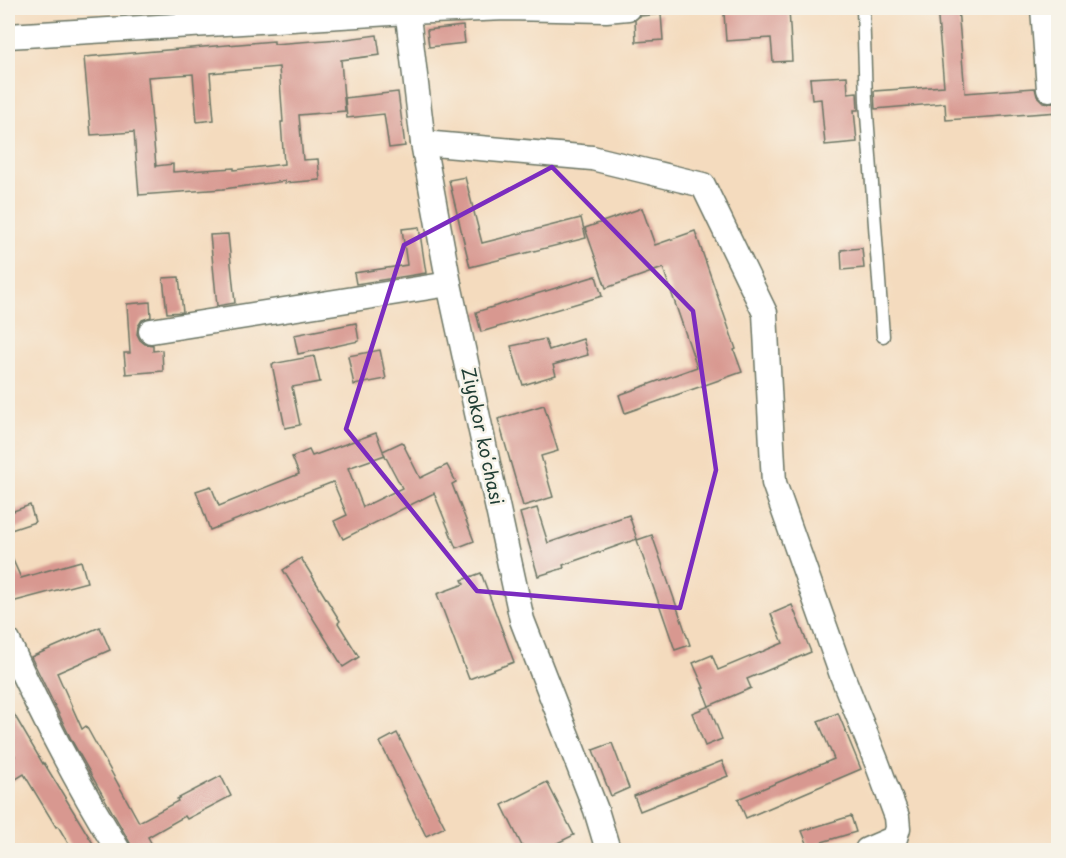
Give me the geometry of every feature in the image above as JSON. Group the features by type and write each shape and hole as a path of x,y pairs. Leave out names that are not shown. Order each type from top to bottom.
{"street":[{"path":"8,36 407,10 506,8 606,10 628,8"},
{"path":"1043,8 1049,89"},
{"name":"Ziyokor koʻchasi","path":"407,10 423,143 448,284 522,620 596,810 608,850"},
{"path":"423,143 592,158 703,185 765,313 774,483 842,675 897,817 898,828 895,838 880,848"},
{"path":"151,331 448,284"},
{"path":"8,641 29,689 94,811 118,850"}],"lane":[{"path":"863,8 866,101 883,336"}],"highlighted area":[{"path":"552,167 693,311 716,470 680,608 477,591 346,429 404,245"}],"building":[{"path":"937,8 958,8 965,93 1035,88 1037,96 1043,102 1051,103 1059,99 1059,112 946,120 945,103 875,109 874,91 944,86"},
{"path":"789,9 792,61 773,62 771,38 726,41 724,13"},
{"path":"661,14 663,40 636,42 635,20 640,16"},
{"path":"463,26 465,43 429,47 427,30"},
{"path":"377,35 380,55 341,60 345,111 299,115 303,160 318,159 320,180 285,183 285,181 223,189 139,195 134,132 91,135 84,57 274,41 274,44","holes":["279,67 283,122 281,122 284,164 234,170 234,168 173,172 173,164 156,166 148,77 193,74 197,122 214,120 210,73"]},
{"path":"847,76 848,93 857,92 858,110 854,110 857,142 825,145 821,99 812,100 810,78"},
{"path":"398,92 405,146 389,148 384,114 347,118 345,98"},
{"path":"465,177 482,243 581,218 586,238 470,267 449,180"},
{"path":"642,208 655,245 695,231 742,372 625,413 619,395 697,367 663,268 606,288 585,228"},
{"path":"419,227 426,273 356,284 354,273 407,265 402,229"},
{"path":"228,234 235,303 217,306 210,235"},
{"path":"862,248 864,268 842,270 841,250"},
{"path":"596,276 602,296 481,332 476,312"},
{"path":"179,277 183,312 167,313 163,278"},
{"path":"150,302 151,317 142,320 137,334 145,344 153,345 153,351 162,350 163,371 126,374 124,353 130,353 127,304"},
{"path":"356,323 359,341 298,354 294,335"},
{"path":"545,339 549,350 583,339 588,355 553,365 556,375 523,385 511,346"},
{"path":"380,350 386,379 354,385 348,356"},
{"path":"314,356 320,382 292,387 300,425 285,428 272,364"},
{"path":"544,405 558,451 541,456 553,497 523,506 498,419"},
{"path":"376,433 383,451 402,442 420,478 447,465 456,482 452,484 474,541 456,548 434,493 343,539 334,521 347,515 333,482 210,530 196,491 211,486 219,506 299,474 292,457 309,450 312,456","holes":["385,455 402,488 363,507 348,468"]},
{"path":"30,505 35,522 8,531 8,513"},
{"path":"537,508 548,543 629,515 637,539 538,576 520,513"},
{"path":"652,535 690,645 675,650 637,540"},
{"path":"8,549 21,578 81,561 87,582 8,603"},
{"path":"301,558 340,621 338,623 359,657 343,667 283,570"},
{"path":"481,573 514,662 469,679 437,594 464,584 462,580"},
{"path":"792,605 811,652 747,679 751,688 709,706 693,663 712,655 718,670 783,643 771,614"},
{"path":"100,627 110,650 57,673 82,729 86,726 139,822 221,776 231,796 187,819 185,816 148,837 155,850 132,850 72,741 31,657"},
{"path":"8,704 97,850 72,850 24,774 8,784 8,761 15,756 8,743"},
{"path":"709,706 722,739 705,746 692,713"},
{"path":"838,713 861,769 746,818 738,799 834,759 818,721"},
{"path":"397,733 445,827 426,836 380,742"},
{"path":"612,743 629,788 611,796 593,750"},
{"path":"722,761 728,776 640,811 634,796"},
{"path":"547,782 574,835 543,850 524,850 502,805"},
{"path":"851,816 856,832 809,848 802,831"}]}
